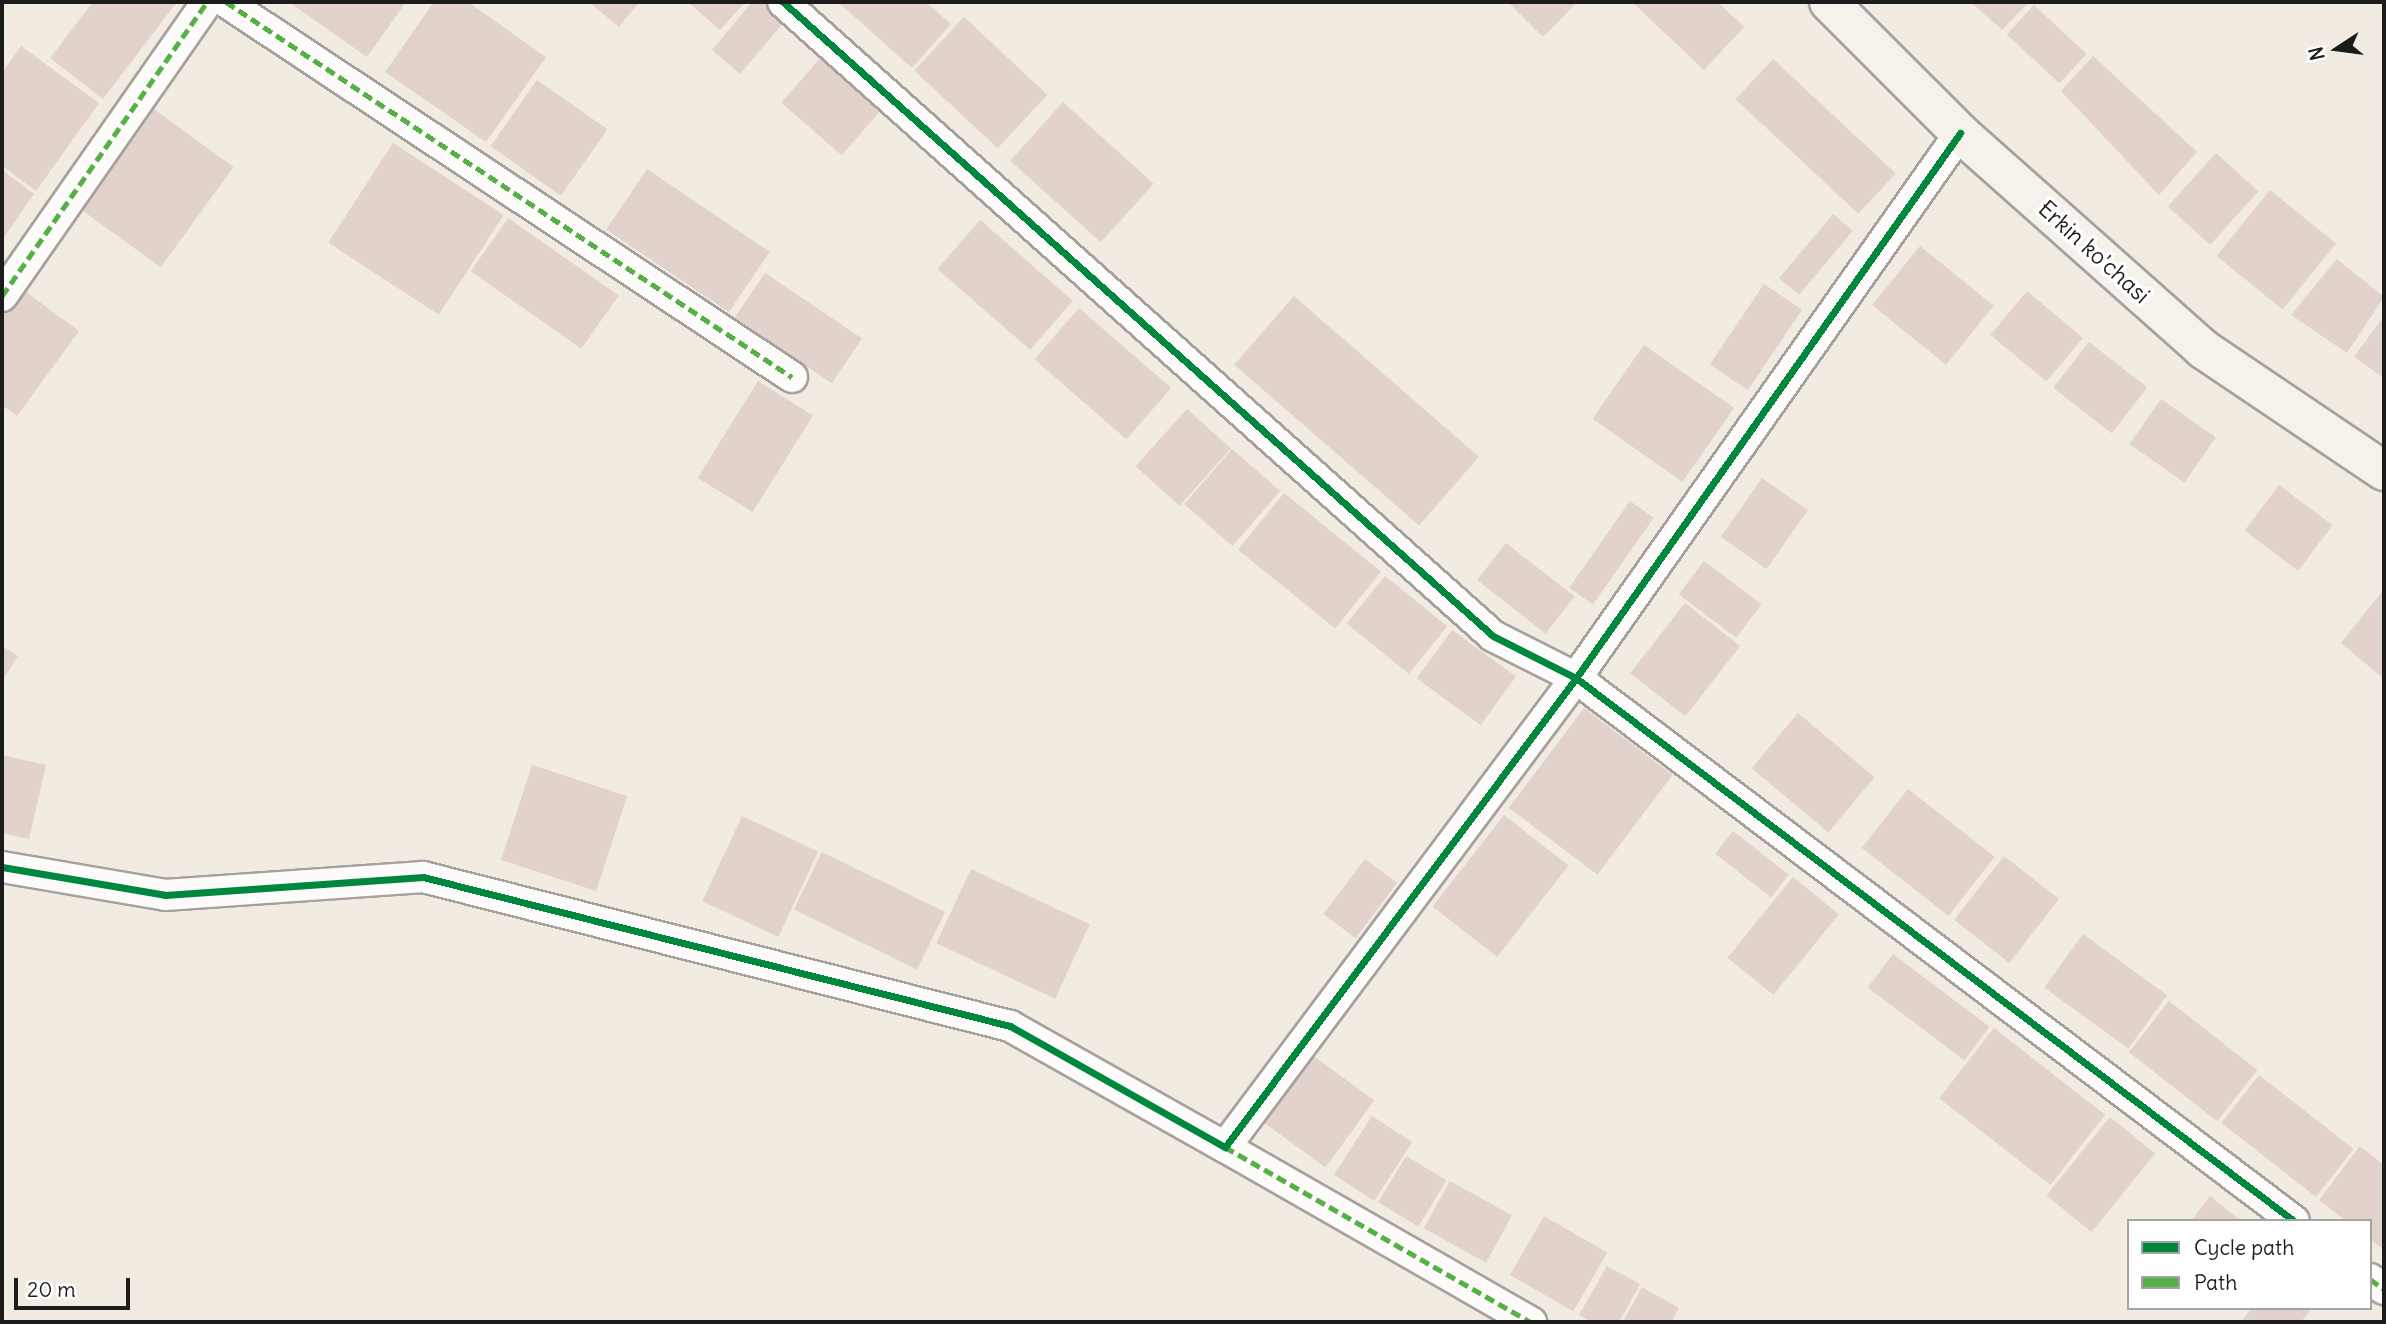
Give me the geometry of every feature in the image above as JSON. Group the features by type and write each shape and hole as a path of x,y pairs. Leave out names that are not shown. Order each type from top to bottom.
{"main road":[{"name":"Erkin ko'chasi","path":"1829,2 1960,133 2203,349 2384,471"}],"street":[{"path":"2,296 207,2"},
{"path":"226,2 792,377"},
{"path":"783,2 1493,636 1576,678 2291,1219"},
{"path":"1225,1147 1576,678 1960,133"},
{"path":"2,867 165,895 423,877 1010,1026 1531,1322"}],"building":[{"path":"93,2 177,2 103,99 50,58"},
{"path":"289,2 406,2 367,57"},
{"path":"434,2 468,2 546,57 486,142 385,72"},
{"path":"589,2 639,2 619,27"},
{"path":"688,2 745,2 720,30"},
{"path":"752,2 763,2 785,21 740,74 712,50"},
{"path":"838,2 926,2 951,24 912,68"},
{"path":"1508,2 1577,2 1543,37"},
{"path":"1632,2 1718,2 1744,27 1704,70"},
{"path":"1971,2 2029,2 2002,30"},
{"path":"2034,5 2087,54 2059,83 2007,34"},
{"path":"964,17 1047,95 998,148 914,70"},
{"path":"21,46 99,103 36,191 2,166 2,73"},
{"path":"822,56 882,108 842,155 781,103"},
{"path":"2093,56 2197,152 2159,195 2061,91"},
{"path":"1773,59 1896,174 1858,214 1735,99"},
{"path":"537,80 607,129 561,196 491,146"},
{"path":"1063,102 1154,184 1101,242 1010,161"},
{"path":"151,107 234,167 161,267 78,207"},
{"path":"393,143 504,215 439,315 328,243"},
{"path":"2216,153 2258,191 2210,245 2168,207"},
{"path":"647,169 770,252 729,312 606,230"},
{"path":"2,170 34,194 2,240"},
{"path":"2270,190 2336,243 2283,310 2217,256"},
{"path":"1833,214 1853,231 1799,295 1779,278"},
{"path":"508,218 619,295 581,349 471,271"},
{"path":"980,220 1073,301 1030,350 937,269"},
{"path":"1920,246 1994,306 1946,365 1872,305"},
{"path":"2337,259 2384,297 2347,353 2291,315"},
{"path":"765,273 862,338 832,383 735,318"},
{"path":"1764,284 1802,310 1748,390 1710,364"},
{"path":"22,289 79,331 17,416 2,405 2,317"},
{"path":"2027,291 2083,338 2046,382 1990,335"},
{"path":"1294,296 1479,457 1419,525 1234,365"},
{"path":"1079,308 1171,388 1126,439 1034,359"},
{"path":"2381,320 2384,323 2384,378 2354,357"},
{"path":"2089,342 2147,388 2112,433 2053,388"},
{"path":"1644,345 1734,408 1682,482 1592,419"},
{"path":"758,381 813,415 753,512 698,478"},
{"path":"2161,399 2216,437 2184,482 2129,444"},
{"path":"1187,409 1231,448 1179,506 1135,466"},
{"path":"1232,449 1280,491 1232,546 1184,504"},
{"path":"1762,478 1808,510 1767,569 1721,537"},
{"path":"2279,485 2333,525 2298,571 2245,531"},
{"path":"1284,493 1381,572 1335,628 1238,550"},
{"path":"1630,501 1654,518 1593,604 1569,588"},
{"path":"1506,543 1575,597 1546,634 1477,580"},
{"path":"1704,561 1762,604 1736,638 1679,595"},
{"path":"1385,576 1447,626 1409,674 1347,623"},
{"path":"2384,589 2384,679 2341,643"},
{"path":"1685,603 1740,646 1685,716 1630,673"},
{"path":"1452,630 1516,676 1481,725 1417,679"},
{"path":"2,646 18,656 2,681"},
{"path":"1584,708 1673,775 1597,875 1509,808"},
{"path":"1798,713 1875,777 1828,832 1752,768"},
{"path":"2,755 46,765 29,839 2,833"},
{"path":"532,765 627,796 596,891 501,860"},
{"path":"1908,789 1995,857 1949,916 1862,848"},
{"path":"1504,815 1569,865 1497,957 1433,906"},
{"path":"742,816 818,851 778,937 702,901"},
{"path":"1733,831 1789,875 1771,898 1715,854"},
{"path":"822,852 945,912 917,970 794,910"},
{"path":"2004,856 2059,899 2009,963 1954,920"},
{"path":"1365,859 1397,883 1355,938 1323,914"},
{"path":"971,869 1090,924 1055,999 936,943"},
{"path":"1793,877 1839,914 1773,995 1728,958"},
{"path":"2083,934 2167,995 2128,1049 2044,987"},
{"path":"1893,954 1990,1027 1964,1060 1868,988"},
{"path":"2169,1001 2257,1070 2217,1121 2129,1052"},
{"path":"1994,1028 2105,1115 2050,1185 1939,1098"},
{"path":"1312,1055 1374,1100 1326,1167 1263,1122"},
{"path":"2259,1075 2354,1149 2316,1197 2221,1123"},
{"path":"1372,1116 1412,1142 1374,1201 1334,1175"},
{"path":"2110,1117 2155,1154 2092,1232 2046,1195"},
{"path":"2360,1146 2384,1165 2384,1250 2372,1241 2372,1219 2343,1219 2319,1200"},
{"path":"1406,1156 1446,1180 1418,1226 1378,1202"},
{"path":"1450,1181 1512,1215 1486,1263 1424,1228"},
{"path":"2210,1196 2239,1219 2193,1219"},
{"path":"1544,1216 1607,1252 1573,1311 1510,1275"},
{"path":"1607,1266 1640,1284 1619,1322 1592,1322 1579,1315"},
{"path":"1642,1287 1679,1308 1672,1322 1623,1322"},
{"path":"2250,1310 2310,1310 2301,1322 2241,1322"}],"marked path":[{"path":"2,296 207,2"},
{"path":"226,2 792,377"},
{"path":"1225,1147 1531,1322"},
{"path":"2372,1280 2384,1289"}],"cycle path":[{"path":"783,2 1493,636 1576,678 2291,1219"},
{"path":"2,867 165,895 423,877 1010,1026 1225,1147 1576,678 1960,133"}]}
